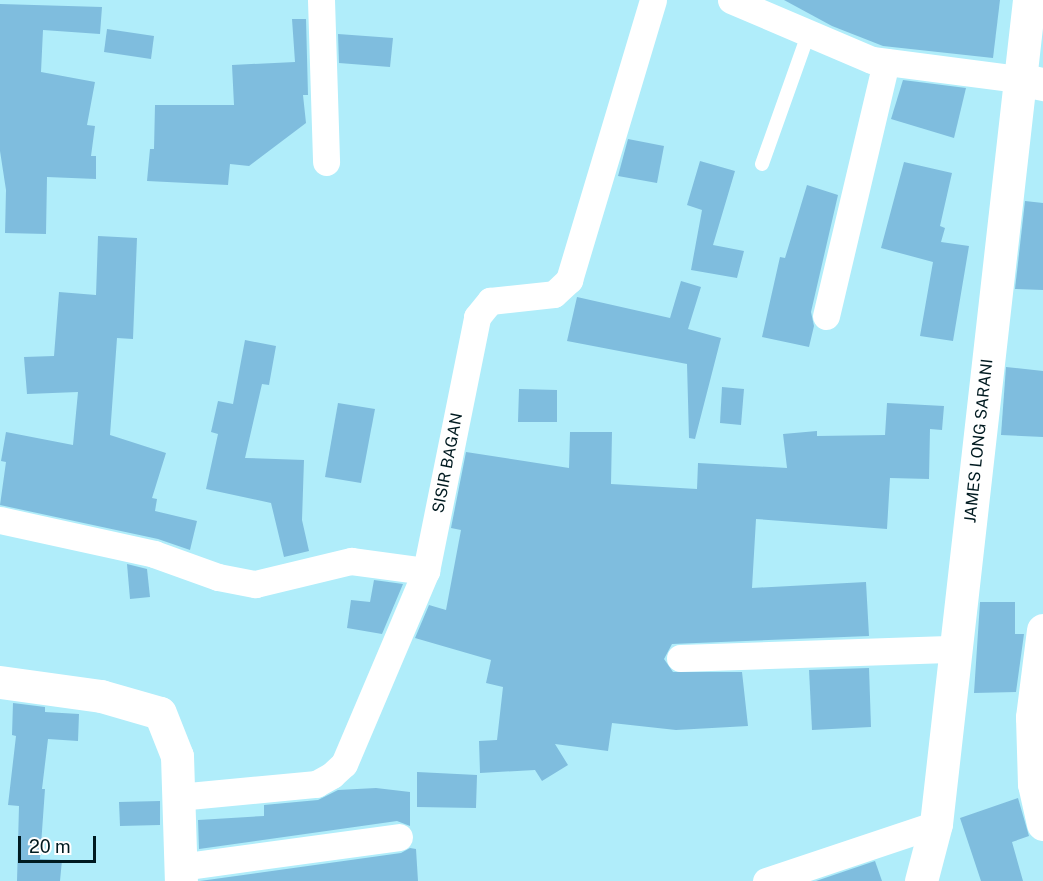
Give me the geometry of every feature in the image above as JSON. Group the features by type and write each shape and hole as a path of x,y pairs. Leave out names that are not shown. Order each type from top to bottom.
{"main road":[{"name":"JAMES LONG SARANI","path":"921,881 936,824 956,650 1031,81 1029,0"},
{"path":"1043,630 1032,717 1034,784 1043,824"},
{"path":"0,682 100,696 160,713 177,756 180,874"}],"street":[{"path":"321,0 326,162"},
{"name":"SISIR BAGAN","path":"178,797 316,784 332,776 344,764 426,571 477,317 490,301 554,294 569,280 653,0"},
{"path":"731,0 808,35 886,62 1031,81"},
{"path":"826,316 886,62"},
{"path":"0,520 154,554 218,577 255,584 351,561 426,571"},
{"path":"680,658 956,650"},
{"path":"766,881 936,824"},
{"path":"180,874 399,837"}],"lane":[{"path":"762,164 808,35"}],"building":[{"path":"784,0 1000,0 993,58 883,46 832,26"},
{"path":"0,4 102,7 100,34 43,30 41,72 95,82 87,125 95,126 91,156 96,156 96,179 47,177 46,234 5,233 6,190 0,151"},
{"path":"292,19 306,19 308,95 303,95 306,123 249,166 230,164 228,185 147,181 150,149 154,149 155,105 234,105 232,65 295,62"},
{"path":"107,29 154,36 151,59 104,52"},
{"path":"338,34 393,38 390,67 339,63"},
{"path":"903,80 966,88 954,138 891,119"},
{"path":"628,139 664,146 657,183 618,176"},
{"path":"700,161 735,171 713,245 744,251 737,278 691,270 702,210 687,205"},
{"path":"904,162 952,173 940,226 945,228 941,242 969,246 953,341 920,336 933,262 881,248"},
{"path":"807,185 838,195 811,312 814,326 809,347 762,337 780,257 785,258"},
{"path":"1025,201 1043,203 1043,290 1015,289"},
{"path":"98,236 137,238 133,339 117,338 110,435 166,453 152,498 157,499 155,511 197,521 190,550 158,539 0,505 6,462 1,461 6,432 73,445 78,392 27,394 24,357 54,356 59,292 96,295"},
{"path":"681,281 701,287 688,329 721,338 695,439 689,438 687,364 567,341 577,297 670,318"},
{"path":"245,340 276,346 269,385 262,384 245,458 304,460 302,520 309,551 284,557 271,503 206,489 218,434 211,432 218,401 233,404"},
{"path":"1006,367 1043,371 1043,437 1001,435"},
{"path":"722,387 744,389 741,425 720,423"},
{"path":"519,389 557,390 557,422 518,422"},
{"path":"338,403 375,409 361,483 325,477"},
{"path":"887,403 944,406 942,430 930,429 929,479 890,478 887,529 756,519 752,588 866,582 869,636 672,644 664,659 673,672 742,672 748,726 676,730 612,723 608,751 555,744 568,765 542,781 535,770 480,773 479,741 497,740 503,687 486,683 491,660 415,638 429,605 446,610 461,530 451,528 466,452 569,468 570,432 612,432 611,484 697,489 698,463 787,468 783,434 817,431 817,436 885,435"},
{"path":"127,564 147,569 150,597 130,599"},
{"path":"374,580 403,584 382,634 347,628 351,600 370,602"},
{"path":"980,602 1015,602 1015,634 1024,634 1016,692 974,693"},
{"path":"869,668 871,727 812,730 809,670"},
{"path":"13,703 45,707 45,712 79,714 78,741 48,739 42,789 45,789 40,859 62,860 60,881 17,881 19,806 8,805 16,736 12,735"},
{"path":"417,772 477,775 476,808 417,807"},
{"path":"376,788 410,792 410,826 397,821 199,849 198,820 264,816 264,805 318,800 338,790"},
{"path":"1018,798 1029,836 1012,842 1023,881 981,881 960,818"},
{"path":"160,801 160,825 120,826 119,802"},
{"path":"410,848 416,849 418,881 200,881 401,853"},
{"path":"875,861 882,881 816,881"}]}
